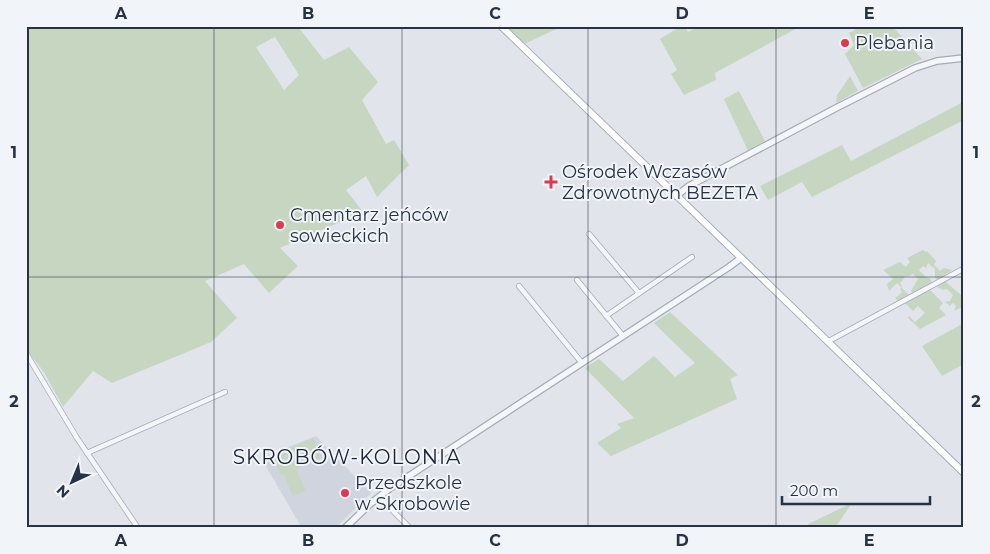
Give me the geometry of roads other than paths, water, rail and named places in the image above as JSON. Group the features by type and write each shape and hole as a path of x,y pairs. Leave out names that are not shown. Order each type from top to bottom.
{"main road":[{"path":"501,26 964,473"}],"street":[{"path":"676,196 688,186 909,71 934,61 964,58"},
{"path":"590,234 639,293"},
{"path":"606,316 692,258"},
{"path":"345,528 379,497 741,258"},
{"path":"828,342 961,270"},
{"path":"577,280 623,336"},
{"path":"519,286 582,363"},
{"path":"26,353 87,453 137,527"},
{"path":"87,453 225,392"},
{"path":"379,497 410,528"}],"place":[{"name":"Plebania","path":"845,43"},
{"name":"Ośrodek Wczasów Zdrowotnych BEZETA","path":"551,182"},
{"name":"Cmentarz jeńców sowieckich","path":"280,225"},
{"name":"Przedszkole w Skrobowie","path":"345,493"}],"district":[{"name":"SKROBÓW-KOLONIA","path":"347,457"}]}
